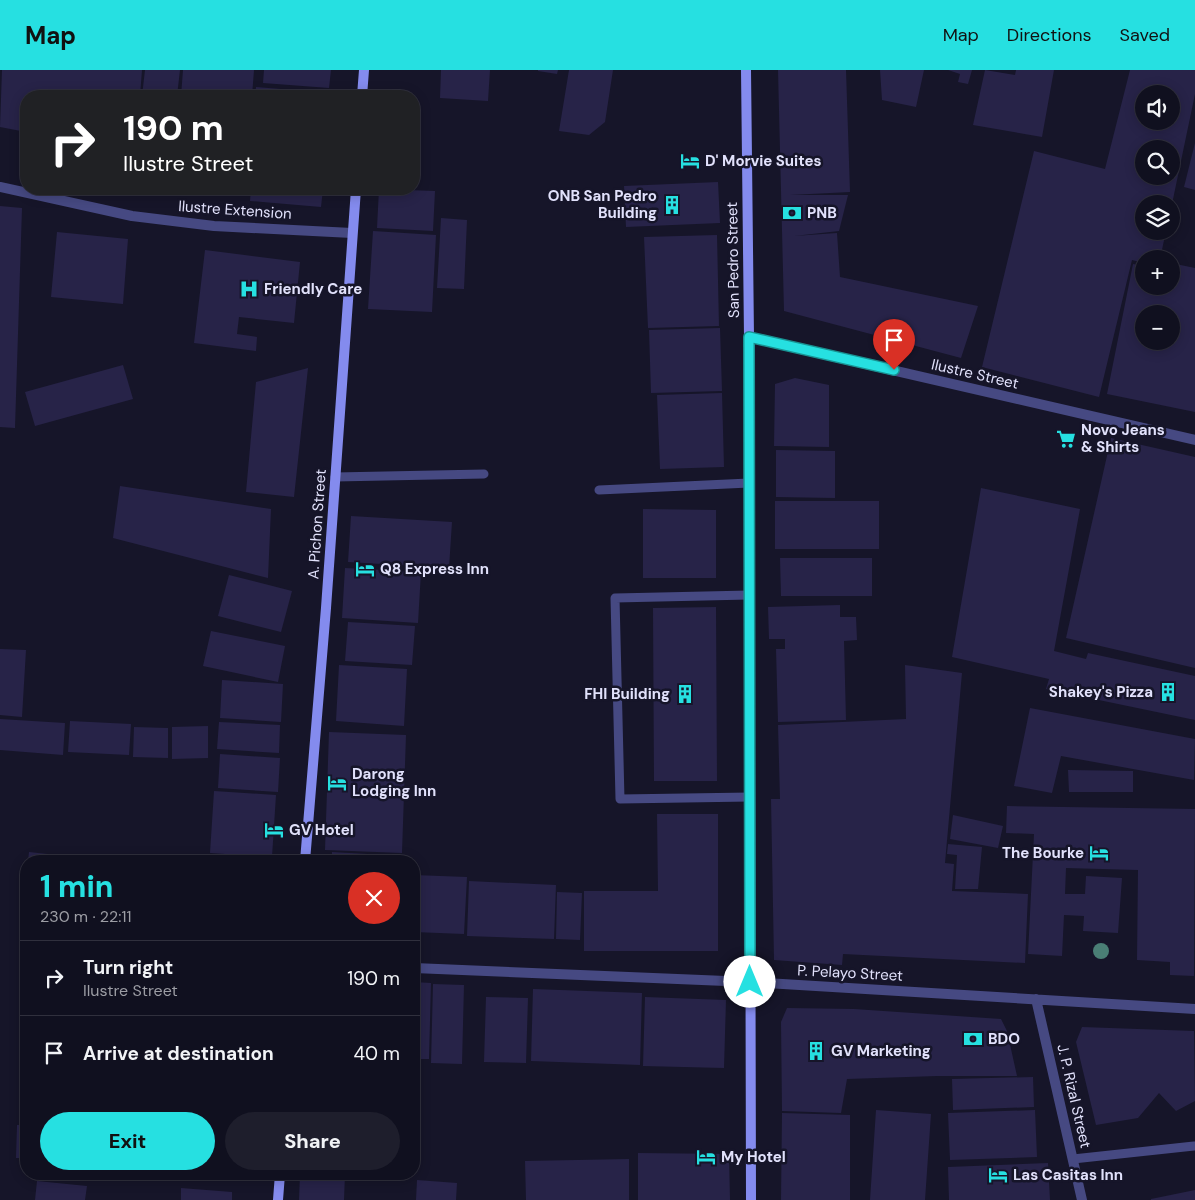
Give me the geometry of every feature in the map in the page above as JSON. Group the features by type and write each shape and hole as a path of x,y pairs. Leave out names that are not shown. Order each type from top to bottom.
{"main road":[{"path":"362,90 364,70"},
{"name":"San Pedro Street","path":"746,70 749,337 751,1200"},
{"name":"A. Pichon Street","path":"305,855 355,195"},
{"path":"278,1200 280,1180"}],"street":[{"name":"Ilustre Extension","path":"0,187 20,191"},
{"name":"Ilustre Extension","path":"36,195 132,216 214,226 352,233"},
{"name":"Ilustre Street","path":"749,337 1195,440"},
{"name":"P. Pelayo Street","path":"420,968 750,982 1195,1008"},
{"name":"J. P. Rizal Street","path":"1036,999 1082,1200"}],"lane":[{"path":"335,477 484,474"},
{"path":"599,490 749,483"},
{"path":"749,595 615,598 620,799 750,797"},
{"path":"1073,1159 1194,1146"}],"building":[{"path":"2,70 142,70 140,90 20,90 20,131 0,127"},
{"path":"145,70 180,70 178,90 143,90"},
{"path":"183,70 254,70 252,90 181,90"},
{"path":"264,70 331,70 329,88 263,83"},
{"path":"441,70 490,70 488,101 440,98"},
{"path":"538,70 558,70 557,74"},
{"path":"569,70 613,70 605,122 589,135 559,131"},
{"path":"778,70 846,70 850,192 790,195 848,195 839,231 794,236 837,233 840,277 978,306 961,358 784,311"},
{"path":"880,70 924,70 916,107 882,100"},
{"path":"948,70 972,70 968,84 958,82 960,74"},
{"path":"985,70 1015,75 1016,70 1054,70 1042,137 973,125"},
{"path":"1130,70 1195,70 1195,94 1180,166 1180,140 1135,140 1135,185 1176,185 1174,195 1135,195 1135,240 1164,240 1162,250 1135,250 1135,261 1132,260 1099,397 982,367 1034,151 1105,169"},
{"path":"256,87 294,90 256,90"},
{"path":"1195,143 1195,190 1184,187"},
{"name":"ONB San Pedro Building","path":"718,182 720,223 626,227 624,186"},
{"path":"420,190 435,191 433,231 377,228 379,195 420,195"},
{"path":"250,195 322,195 321,207 250,201"},
{"path":"0,206 22,208 15,428 0,427"},
{"path":"441,218 467,220 464,289 437,288"},
{"path":"373,231 436,235 432,312 368,309"},
{"path":"57,232 128,239 123,304 51,297"},
{"path":"717,235 719,326 648,328 644,237"},
{"name":"Friendly Care","path":"205,250 300,262 294,323 239,317 237,334 257,337 256,351 194,343"},
{"path":"1133,264 1135,264 1135,295 1180,295 1180,265 1195,268 1195,412 1107,394"},
{"path":"720,328 722,391 651,393 649,330"},
{"path":"123,365 133,399 35,426 25,392"},
{"path":"308,368 294,497 246,492 256,382"},
{"path":"795,378 829,385 829,447 774,446 775,384"},
{"path":"722,393 724,467 660,469 657,395"},
{"path":"1111,438 1195,457 1195,668 1066,638"},
{"path":"776,450 835,451 835,498 776,497"},
{"path":"120,486 271,509 268,578 113,538"},
{"path":"981,488 1080,509 1054,651 1086,659 1088,653 1195,676 1195,720 1046,689 1049,679 952,657"},
{"path":"775,501 879,501 879,549 775,549"},
{"path":"643,509 716,510 716,578 643,578"},
{"path":"351,516 452,522 449,568 348,562"},
{"path":"780,558 872,558 872,596 781,596"},
{"path":"345,568 421,572 418,623 342,618"},
{"path":"229,575 292,591 281,632 218,616"},
{"path":"840,605 840,617 856,617 857,640 844,641 846,720 778,722 776,649 785,649 785,639 769,639 768,607"},
{"name":"FHI Building","path":"716,607 717,781 654,781 653,608"},
{"path":"348,622 415,626 412,665 345,661"},
{"path":"211,631 285,646 278,682 203,666"},
{"path":"0,649 26,650 22,717 0,715"},
{"path":"339,665 407,669 404,726 336,721"},
{"path":"905,665 962,673 945,863 954,864 952,891 1028,894 1025,963 843,954 842,965 774,960 771,799 780,799 778,725 906,719"},
{"path":"222,680 283,684 281,722 220,718"},
{"path":"1030,708 1195,739 1194,780 1061,756 1052,793 1014,786"},
{"path":"0,719 65,723 63,755 0,750"},
{"path":"70,721 131,724 129,755 68,752"},
{"path":"219,722 280,725 279,753 217,749"},
{"path":"208,726 208,758 172,759 172,727"},
{"path":"134,727 168,728 168,758 133,757"},
{"path":"329,732 406,735 402,853 325,850"},
{"path":"220,754 280,758 278,792 218,788"},
{"path":"1068,770 1133,771 1133,792 1069,792"},
{"path":"214,791 276,795 272,855 210,853"},
{"path":"1007,806 1195,809 1194,976 1170,975 1170,962 1137,960 1138,870 1066,868 1065,894 1085,894 1086,876 1122,878 1118,933 1083,931 1084,916 1064,915 1062,956 1028,954 1034,834 1006,833"},
{"path":"657,814 718,814 718,951 584,951 584,891 658,891"},
{"path":"953,815 1003,826 998,848 950,839"},
{"path":"948,844 982,847 978,889 955,889 957,855 947,854"},
{"path":"29,852 56,855 29,855"},
{"path":"332,852 385,855 332,855"},
{"path":"420,875 467,877 464,934 420,932"},
{"path":"469,881 556,885 554,939 467,936"},
{"path":"557,892 582,893 580,940 556,939"},
{"path":"420,982 431,983 429,1059 420,1059"},
{"path":"433,984 464,985 462,1064 431,1063"},
{"path":"533,989 642,993 640,1065 531,1061"},
{"path":"486,997 528,998 526,1063 484,1062"},
{"path":"645,997 726,1000 724,1068 643,1066"},
{"path":"787,1008 854,1009 1001,1019 1007,1031 1017,1076 847,1079 841,1113 782,1111 781,1022"},
{"path":"1082,1027 1194,1031 1195,1101 1176,1111 1159,1093 1138,1118 1096,1125 1076,1042"},
{"path":"1033,1077 1034,1107 953,1110 952,1079"},
{"path":"876,1110 931,1114 925,1200 870,1200"},
{"path":"1035,1110 1037,1157 950,1160 948,1113"},
{"path":"782,1113 850,1115 850,1200 781,1200"},
{"path":"17,1125 20,1125 20,1158 16,1158"},
{"path":"638,1153 729,1154 730,1200 638,1200"},
{"path":"629,1159 629,1200 526,1200 525,1161"},
{"name":"Las Casitas Inn","path":"1048,1163 1050,1200 949,1200 948,1167"},
{"path":"300,1180 345,1180 344,1200 299,1200"},
{"path":"417,1180 457,1183 456,1200 416,1200"},
{"path":"37,1181 87,1186 85,1200 35,1200"},
{"path":"181,1188 232,1192 232,1200 181,1200"},
{"path":"1195,1190 1195,1200 1151,1200 1151,1199"}],"place":[{"name":"D' Morvie Suites","path":"690,161"},
{"name":"ONB San Pedro Building","path":"672,205"},
{"name":"PNB","path":"792,213"},
{"name":"Friendly Care","path":"249,289"},
{"name":"Novo Jeans & Shirts","path":"1066,439"},
{"name":"Q8 Express Inn","path":"365,569"},
{"name":"Shakey's Pizza","path":"1168,692"},
{"name":"FHI Building","path":"685,694"},
{"name":"Darong Lodging Inn","path":"337,783"},
{"name":"GV Hotel","path":"274,830"},
{"name":"The Bourke","path":"1099,853"},
{"name":"BDO","path":"973,1039"},
{"name":"GV Marketing","path":"816,1051"},
{"name":"My Hotel","path":"706,1157"},
{"name":"Las Casitas Inn","path":"998,1175"}],"route":[{"path":"750,982 749,337 894,370"}]}
